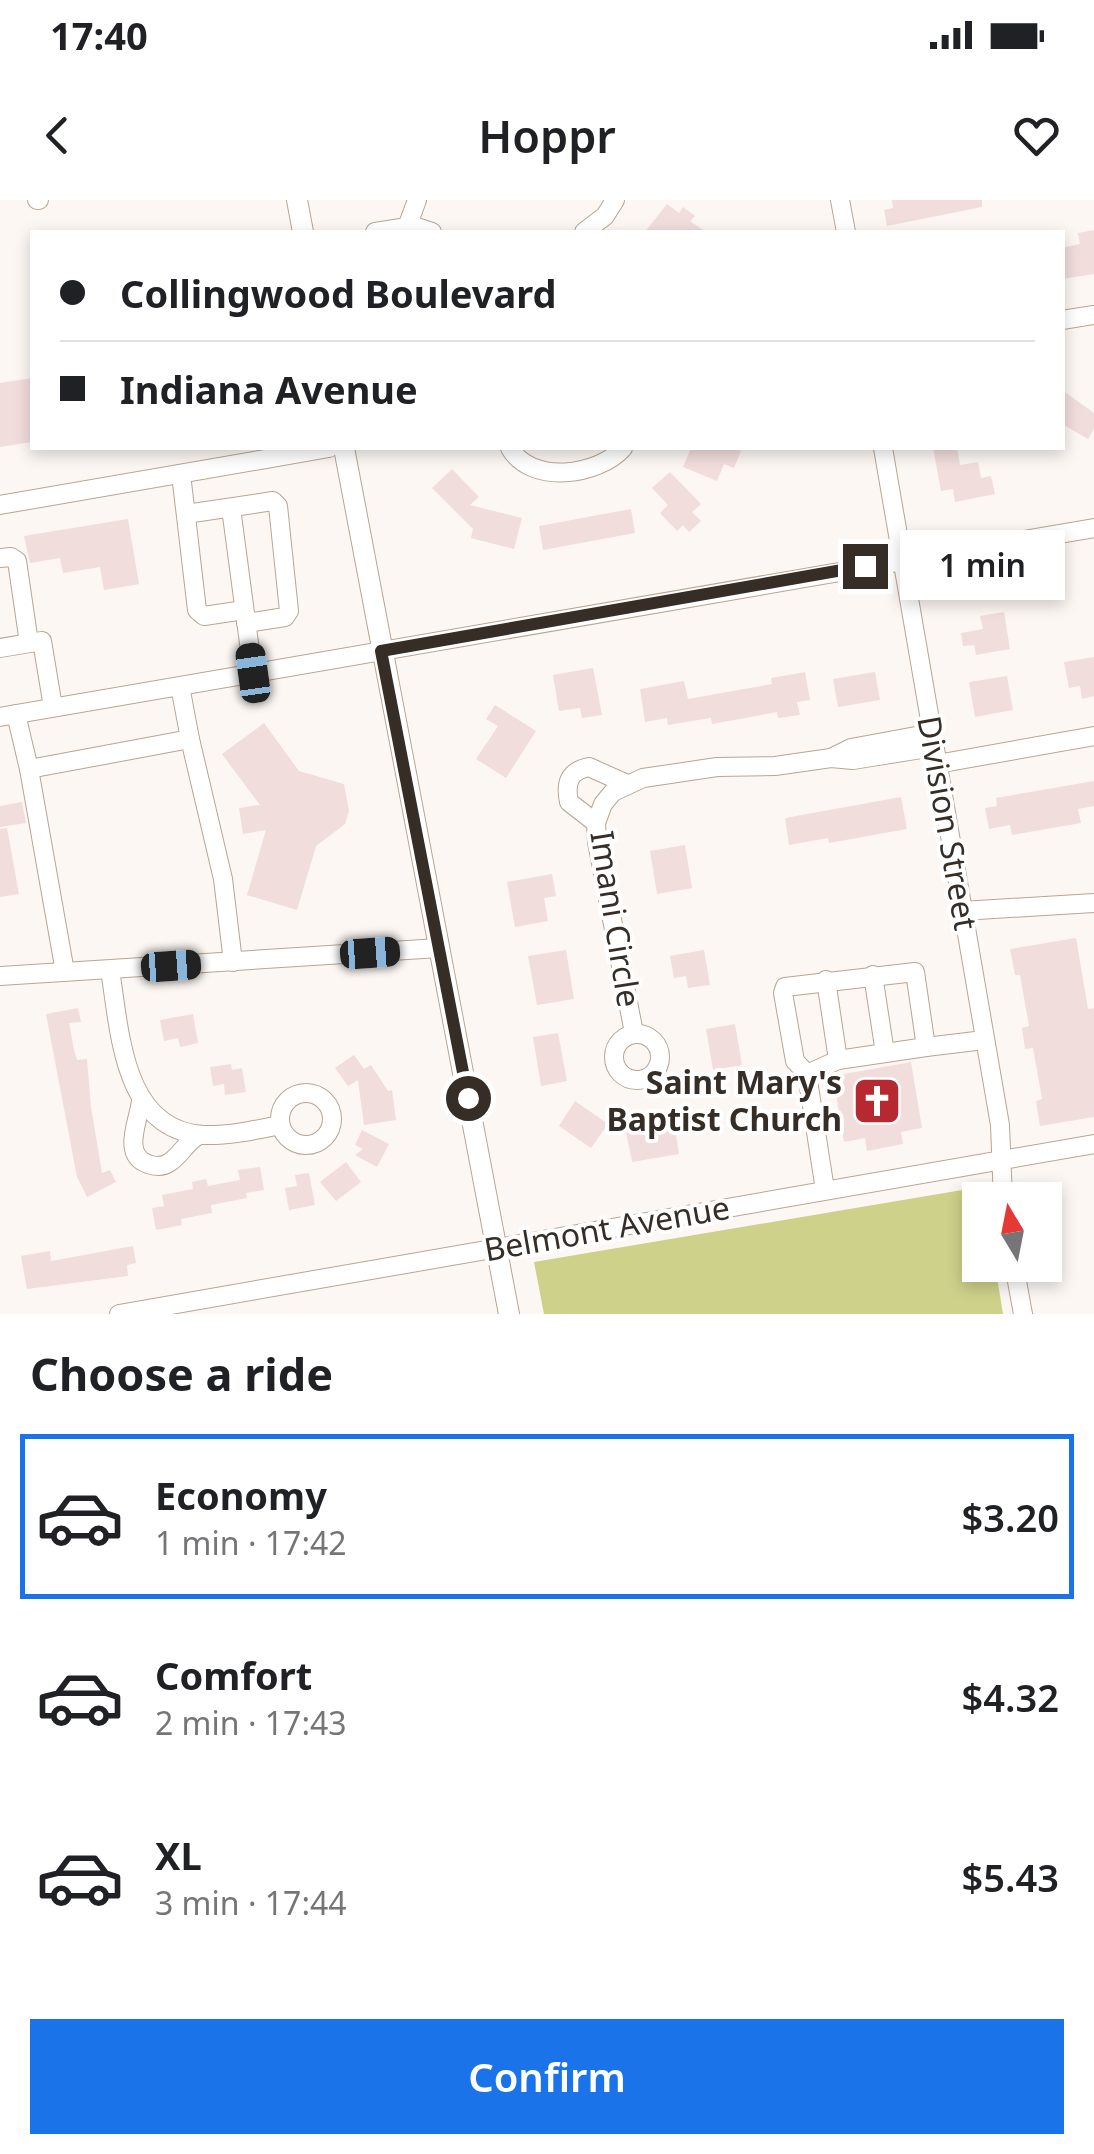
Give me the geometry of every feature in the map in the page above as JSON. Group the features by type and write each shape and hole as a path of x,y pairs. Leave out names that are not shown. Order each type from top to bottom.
{"main road":[{"path":"296,200 303,230"},
{"path":"344,450 509,1314"}],"street":[{"path":"408,227 417,200"},
{"path":"586,230 604,216 614,200"},
{"path":"840,200 846,230"},
{"path":"388,230 414,226 426,230"},
{"path":"1065,320 1092,321"},
{"path":"0,505 318,450"},
{"path":"512,450 525,466 554,473 608,461 622,450"},
{"name":"Division Street","path":"883,450 1000,1125 1002,1182"},
{"path":"181,474 186,514 199,614 285,617 290,612 278,506 272,502 186,514"},
{"path":"231,508 253,673"},
{"path":"65,972 29,769 8,715 1094,528"},
{"path":"0,558 17,560 30,643"},
{"path":"0,648 42,644 53,707"},
{"path":"180,686 224,879 233,962"},
{"name":"Imani Circle","path":"634,1033 597,842 596,822 613,792 627,784 688,770 775,766 831,758 851,748 934,748 1094,736"},
{"path":"29,769 190,739"},
{"path":"596,822 569,802 567,782 572,775 589,767 627,784"},
{"path":"962,911 1094,902"},
{"path":"0,976 439,948"},
{"path":"110,970 125,1058 141,1100 165,1122 199,1135 235,1134 280,1125"},
{"path":"825,1190 808,1074 795,1062 785,987 915,972 926,1048"},
{"path":"873,975 885,1053"},
{"path":"826,980 838,1060"},
{"path":"808,1074 838,1060 984,1040"},
{"path":"141,1100 132,1137 140,1162 155,1167 168,1164 184,1144 199,1135"},
{"name":"Belmont Avenue","path":"119,1314 1094,1144"},
{"path":"1017,1282 1022,1314"}],"green space":[{"path":"962,1190 962,1282 998,1282 1003,1314 544,1314 534,1262"}],"building":[{"path":"892,200 982,200 982,207 887,226 884,210 893,208"},
{"path":"667,204 679,213 683,207 695,216 690,221 703,230 647,230"},
{"path":"1094,230 1094,274 1065,279 1065,247 1080,244 1078,233"},
{"path":"30,378 30,442 0,447 0,383"},
{"path":"1065,392 1094,413 1094,429 1088,439 1065,426"},
{"path":"690,450 741,451 734,468 724,464 717,481 683,467"},
{"path":"933,450 957,450 960,465 978,462 981,478 991,476 995,494 955,502 953,489 941,491"},
{"path":"452,469 479,497 470,505 522,518 514,549 471,538 473,529 432,488"},
{"path":"670,472 701,504 692,512 701,521 689,532 683,525 677,531 660,513 668,505 652,488"},
{"path":"631,509 635,533 543,550 539,526"},
{"path":"128,519 139,584 104,590 100,567 63,573 60,558 30,563 24,536"},
{"path":"1004,612 1010,649 976,655 974,645 963,646 961,633 983,629 980,616"},
{"path":"1094,657 1094,696 1082,699 1080,686 1069,688 1064,662"},
{"path":"593,668 602,715 582,718 580,708 559,711 553,675"},
{"path":"805,672 810,700 797,702 800,715 778,718 777,712 712,724 711,718 668,725 667,718 645,722 640,689 684,681 688,699 772,684 771,678"},
{"path":"875,672 880,700 838,707 833,679"},
{"path":"1007,676 1013,710 975,717 969,682"},
{"path":"495,705 536,731 506,778 476,759 498,726 486,719"},
{"path":"264,723 299,771 344,784 349,811 345,824 316,846 297,910 247,895 266,830 243,834 239,808 260,805 222,754"},
{"path":"1094,781 1094,806 1078,809 1081,823 1012,835 1010,825 989,829 985,808 997,806 996,798"},
{"path":"901,797 907,829 829,843 828,838 789,845 785,818"},
{"path":"22,802 26,823 0,827 0,806"},
{"path":"7,828 19,894 0,897 0,829"},
{"path":"685,845 692,888 657,894 650,851"},
{"path":"552,874 556,896 544,898 548,921 515,927 507,882"},
{"path":"1076,938 1088,1009 1094,1008 1094,1117 1040,1126 1036,1101 1042,1099 1033,1048 1025,1049 1022,1028 1029,1026 1020,975 1015,975 1010,949"},
{"path":"566,950 574,999 537,1005 528,956"},
{"path":"704,950 710,985 688,988 686,976 674,978 670,956"},
{"path":"78,1008 81,1022 69,1023 74,1050 77,1060 87,1059 102,1173 110,1170 116,1182 87,1197 77,1177 46,1014"},
{"path":"193,1014 198,1043 180,1047 178,1038 164,1041 160,1020"},
{"path":"735,1024 742,1065 713,1070 706,1029"},
{"path":"558,1033 567,1081 541,1086 533,1037"},
{"path":"354,1055 364,1069 371,1065 388,1091 392,1090 396,1120 364,1125 358,1080 348,1086 335,1068"},
{"name":"Saint Mary's Baptist Church","path":"911,1062 922,1128 901,1132 903,1144 867,1151 865,1138 844,1142 833,1076"},
{"path":"231,1064 232,1070 242,1068 246,1092 225,1095 224,1084 213,1086 210,1067"},
{"path":"575,1101 608,1124 591,1148 559,1126"},
{"path":"674,1123 679,1154 632,1162 626,1132"},
{"path":"362,1130 389,1144 377,1167 355,1155 363,1149 355,1145"},
{"path":"346,1162 361,1182 336,1201 320,1182"},
{"path":"260,1167 264,1190 246,1193 247,1198 211,1205 212,1213 181,1219 182,1225 156,1230 152,1208 164,1206 162,1195 193,1189 192,1182 206,1179 208,1186 240,1180 238,1170"},
{"path":"309,1173 315,1205 289,1210 285,1188 297,1186 295,1175"},
{"path":"133,1246 136,1263 127,1265 128,1276 27,1289 21,1256 50,1251 51,1261"}],"place":[{"name":"Saint Mary's Baptist Church","path":"877,1101"}],"route":[{"path":"468,1098 381,651 865,566"}]}
